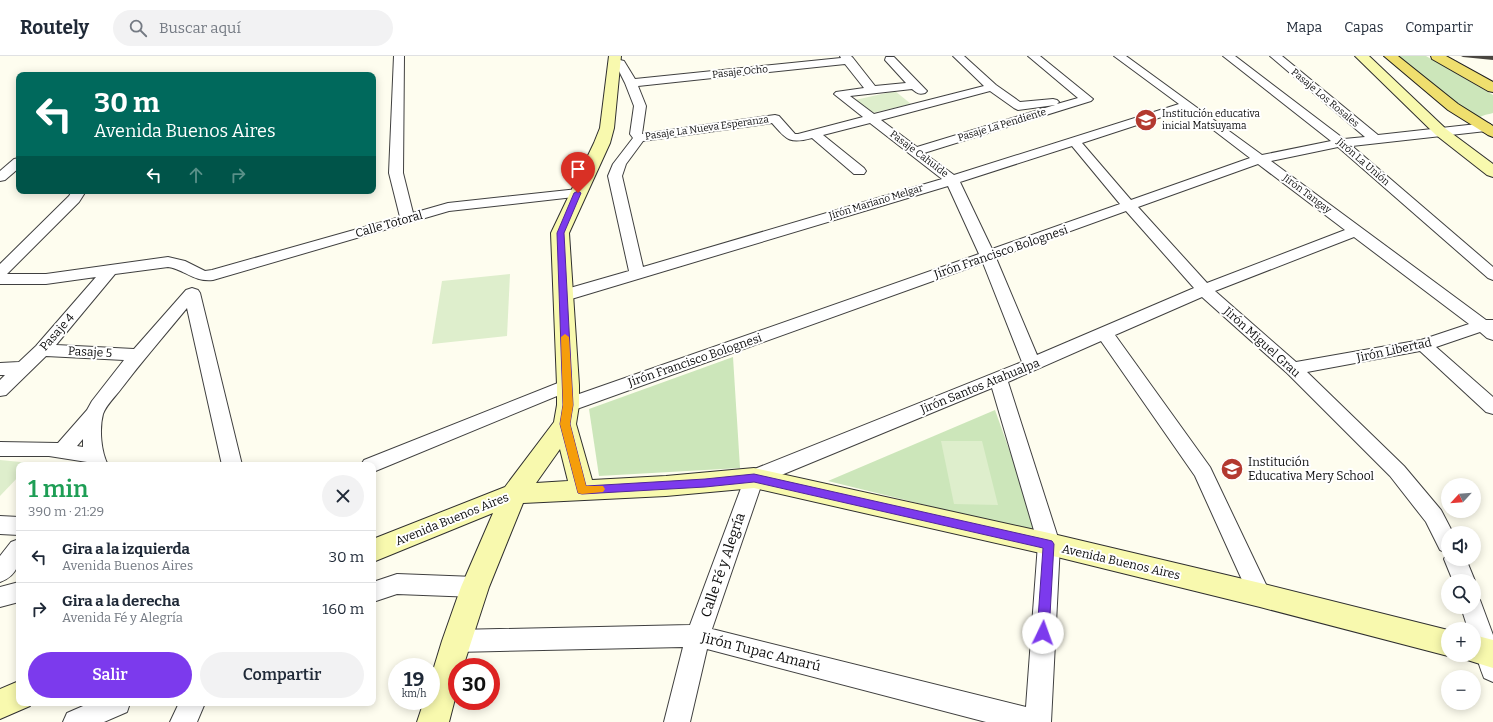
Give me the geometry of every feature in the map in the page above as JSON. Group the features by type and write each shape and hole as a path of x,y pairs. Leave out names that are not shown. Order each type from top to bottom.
{"main road":[{"path":"1361,56 1441,132 1493,172"},
{"path":"1390,56 1453,107 1491,126"},
{"path":"1437,56 1493,88"},
{"path":"1442,56 1493,78"},
{"path":"582,490 567,405 560,233 602,143 607,128 614,60"},
{"path":"433,722 456,641 475,587 514,494 567,405"},
{"name":"Avenida Buenos Aires","path":"376,550 514,494 705,483 754,478 1048,544 1260,595 1441,641"},
{"path":"0,704 16,697"}],"street":[{"path":"399,56 396,173 407,218"},
{"path":"958,56 992,87 1018,106 1087,99"},
{"path":"1033,56 1087,99"},
{"name":"Jirón Tangay","path":"1119,56 1188,105 1260,160 1489,328"},
{"name":"Jirón La Unión","path":"1228,56 1341,143 1493,275"},
{"name":"Pasaje Los Rosales","path":"1275,56 1375,139"},
{"path":"847,58 872,90 916,86"},
{"name":"Pasaje Ocho","path":"631,83 847,58"},
{"path":"890,59 933,102"},
{"name":"Pasaje La Nueva Esperanza","path":"614,60 620,63 631,83 640,106 636,134 639,138 775,118 791,137 798,138 992,87"},
{"name":"Pasaje Cahuide","path":"872,90 840,94 952,180 988,257 1032,365"},
{"name":"Pasaje La Pendiente","path":"916,151 1087,99"},
{"name":"Jirón Mariano Melgar","path":"562,296 952,180 1188,105"},
{"name":"Jirón Francisco Bolognesi","path":"376,463 567,405 1260,160 1341,143 1491,126"},
{"path":"814,134 859,171"},
{"path":"637,274 615,176 617,166 636,144 639,138"},
{"name":"Jirón Miguel Grau","path":"1074,141 1204,290 1293,369 1397,471 1434,516 1441,530"},
{"path":"0,177 16,164"},
{"name":"Calle Totoral","path":"110,270 168,262 180,264 203,276 221,273 448,206 578,193"},
{"path":"0,273 74,199 77,194"},
{"name":"Jirón Santos Atahualpa","path":"754,478 1032,365 1204,290 1356,231"},
{"path":"0,279 46,279 110,270"},
{"name":"Pasaje 4","path":"0,390 42,350 110,270"},
{"path":"62,451 93,415 98,406 138,355 192,293 231,462"},
{"name":"Jirón Libertad","path":"1293,369 1422,345 1489,328"},
{"path":"1105,334 1203,472 1260,595"},
{"path":"1422,345 1493,407"},
{"name":"Pasaje 5","path":"42,350 138,355"},
{"path":"0,369 22,368"},
{"path":"998,379 1048,544 1038,722"},
{"path":"0,449 50,449 62,451 95,462 93,415"},
{"name":"Calle Fé y Alegría","path":"676,722 698,636 754,478"},
{"path":"0,525 16,526"},
{"path":"0,572 16,552"},
{"path":"376,591 398,584 475,587"},
{"path":"0,597 16,593"},
{"path":"1474,614 1486,657"},
{"name":"Jirón Tupac Amarú","path":"456,641 698,636 1035,722"},
{"path":"76,722 111,706"},
{"path":"183,722 191,706"}],"green space":[{"path":"1393,56 1426,56 1493,95 1493,113 1482,116 1477,121"},
{"path":"895,91 911,104 872,113 855,100"},
{"path":"510,274 507,336 432,344 442,281"},
{"path":"733,357 740,468 599,476 589,409"},
{"path":"995,410 1039,533 828,481"},
{"path":"941,441 982,441 998,505 954,504"},
{"path":"0,460 21,462 16,462 16,479 0,496"}],"slow traffic":[{"path":"565,337 568,405 565,424 582,490 600,489"}],"place":[{"name":"Institución educativa inicial Matsuyama","path":"1146,120"},
{"name":"Institución Educativa Mery School","path":"1232,469"}],"route":[{"path":"578,193 560,233 562,296 568,385 568,405 565,424 582,490 666,486 754,478 1048,544 1043,633"}]}
